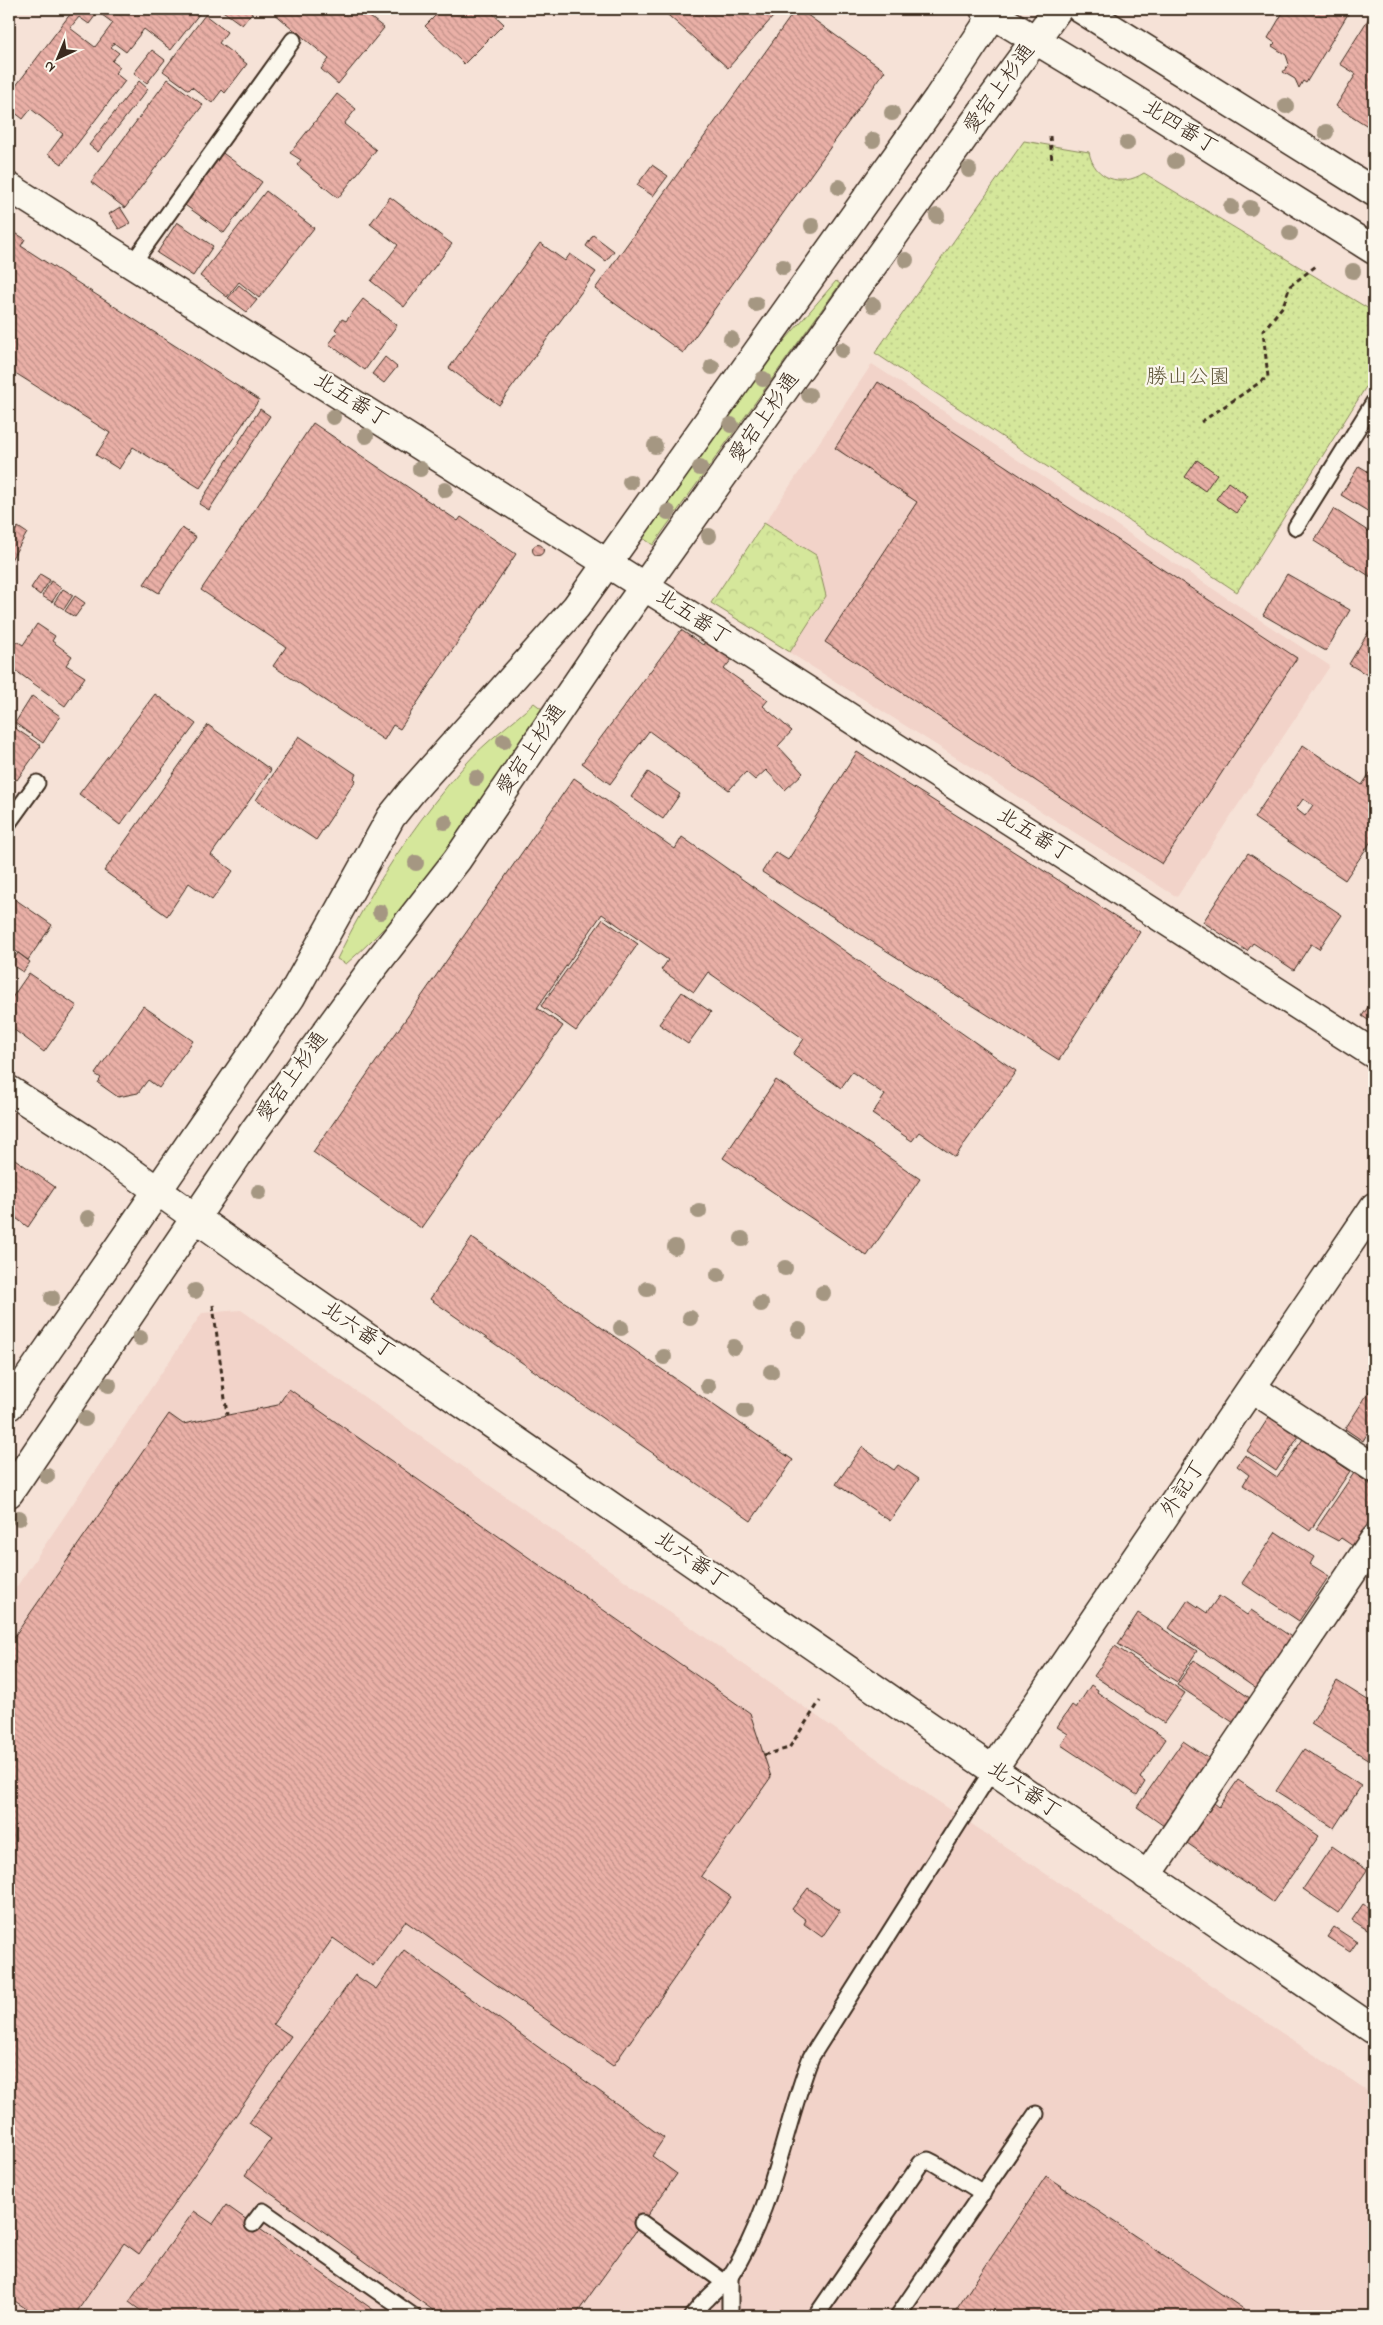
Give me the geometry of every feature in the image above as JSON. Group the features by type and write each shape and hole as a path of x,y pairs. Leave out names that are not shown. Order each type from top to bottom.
{"street":[{"name":"愛宕上杉通","path":"9,1492 254,1131 366,977 458,860 645,587 1058,9"},
{"path":"1080,9 1374,192"},
{"name":"北四番丁","path":"991,11 1374,250"},
{"path":"9,1406 156,1190 291,997 391,817 576,607 938,98 991,11"},
{"name":"北五番丁","path":"9,187 645,587 1374,1054"},
{"name":"北六番丁","path":"9,1090 88,1141 993,1770 1374,2030"},
{"name":"外記丁","path":"993,1770 1253,1389 1374,1207"},
{"path":"1253,1389 1374,1468"},
{"path":"1148,1876 1374,1540"}],"lane":[{"path":"132,264 292,40"},
{"path":"1296,527 1374,402"},
{"path":"9,822 37,784"},
{"path":"692,2316 705,2300 727,2280 756,2231 775,2177 795,2097 810,2057 993,1770"},
{"path":"898,2316 1036,2114"},
{"path":"821,2313 921,2162 928,2160 934,2163 983,2193"},
{"path":"253,2224 263,2211 413,2316"},
{"path":"642,2223 727,2280"},
{"path":"727,2280 730,2313 728,2316"}],"path":[{"path":"1050,136 1052,163"},
{"path":"1201,422 1268,378 1263,331 1283,306 1290,286 1316,266"},
{"path":"213,1305 226,1415"},
{"path":"764,1755 789,1748 820,1701"}],"shaded area":[{"path":"872,364 1330,666 1177,897 711,603"},
{"path":"241,1310 933,1798 1374,2095 1374,2316 9,2316 9,1598 202,1313"}],"green space":[{"name":"勝山公園","path":"1024,141 1089,152 1096,169 1110,178 1126,180 1144,173 1374,312 1374,374 1237,592 875,353"},
{"path":"836,281 840,284 653,545 643,538 774,353"},
{"path":"764,523 816,555 826,596 790,652 711,603"},
{"path":"534,703 542,709 476,811 429,876 376,936 346,964 337,959 379,882 429,809 473,756"}],"building":[{"path":"74,9 203,9 171,50 144,29 126,52 114,43 111,47 119,53 112,61 120,67 115,73 125,81 62,164 48,154 63,134 31,109 23,119 9,108 9,95","holes":["98,12 113,23 95,47 70,28 79,17 89,24"]},
{"path":"220,9 255,9 242,25"},
{"path":"278,9 360,9 384,28 338,84 321,69 329,59 274,13"},
{"path":"442,9 488,9 504,24 464,64 425,26"},
{"path":"661,9 780,9 728,68"},
{"path":"796,9 799,9 885,71 683,353 595,289"},
{"path":"1285,9 1351,9 1306,83 1303,81 1299,88 1295,79 1283,72 1289,64 1286,55 1272,46 1275,43 1268,38"},
{"path":"1374,10 1374,130 1336,106 1356,74 1340,64"},
{"path":"205,15 227,32 219,43 247,64 225,93 222,90 212,103 192,87 189,90 163,71"},
{"path":"152,50 165,60 147,83 134,73"},
{"path":"168,79 203,105 125,208 91,182"},
{"path":"139,81 148,89 98,152 89,145"},
{"path":"337,94 356,109 344,124 376,150 338,198 297,165 301,160 290,153"},
{"path":"220,151 262,182 224,233 182,203"},
{"path":"652,165 668,176 653,196 637,185"},
{"path":"266,191 314,228 259,298 239,282 227,297 200,276"},
{"path":"390,197 452,244 404,307 371,281 398,245 370,224"},
{"path":"120,207 130,223 119,229 109,214"},
{"path":"177,222 213,246 193,276 157,253"},
{"path":"9,229 25,239 21,246 259,400 200,488 133,447 119,469 96,455 110,433 9,369"},
{"path":"593,235 614,251 606,261 586,246"},
{"path":"540,243 565,261 570,254 596,272 499,405 449,368"},
{"path":"239,285 257,300 247,312 228,298"},
{"path":"363,299 397,325 365,370 329,344 338,332 335,329 342,319 346,321"},
{"path":"385,357 397,367 384,383 372,374"},
{"path":"878,382 1297,658 1162,864 825,642 917,502 835,448"},
{"path":"260,409 270,416 209,510 199,504"},
{"path":"313,423 458,521 461,517 516,554 400,729 393,725 384,740 273,666 286,647 201,590"},
{"path":"1197,460 1217,474 1205,491 1185,477"},
{"path":"1359,466 1374,475 1374,515 1341,495"},
{"path":"1228,482 1248,496 1236,513 1216,499"},
{"path":"1334,509 1374,535 1374,571 1371,577 1314,541"},
{"path":"9,522 15,526 9,536"},
{"path":"18,527 27,533 9,563 9,542"},
{"path":"182,528 196,537 159,593 144,584"},
{"path":"538,544 544,550 538,556 532,550"},
{"path":"40,574 50,580 40,595 31,588"},
{"path":"1287,574 1350,610 1326,651 1263,615"},
{"path":"51,581 61,588 52,602 42,596"},
{"path":"63,589 73,595 64,609 54,603"},
{"path":"75,596 85,603 75,617 65,611"},
{"path":"37,624 55,636 52,641 72,656 66,665 85,677 65,706 9,666 15,656 10,652 17,641 23,645"},
{"path":"681,630 703,645 706,640 732,659 724,669 768,700 763,706 792,731 778,746 803,773 785,790 766,770 755,780 746,772 729,790 649,731 610,784 582,763"},
{"path":"1369,631 1374,634 1374,679 1349,664"},
{"path":"155,694 196,724 120,825 79,794"},
{"path":"32,696 60,716 43,743 15,723"},
{"path":"9,724 41,746 17,780 9,774"},
{"path":"208,725 271,770 211,855 233,871 212,900 189,883 167,916 104,871"},
{"path":"299,736 356,774 354,778 356,780 316,840 256,800"},
{"path":"1303,745 1362,785 1374,767 1374,837 1345,880 1254,818","holes":["1303,799 1313,805 1305,816 1296,809"]},
{"path":"857,752 1140,932 1059,1060 762,872 775,852 788,860"},
{"path":"648,772 680,794 663,819 631,797"},
{"path":"574,778 675,849 682,837 1016,1071 955,1157 919,1132 912,1141 872,1114 885,1095 852,1072 841,1088 793,1054 804,1039 708,972 694,992 661,970 668,960 602,914 537,1008 563,1026 421,1228 313,1152"},
{"path":"1248,853 1342,915 1319,949 1311,944 1294,970 1253,943 1247,951 1203,922"},
{"path":"9,895 52,925 28,960 9,946"},
{"path":"603,919 638,944 576,1031 541,1006"},
{"path":"18,953 30,962 23,972 10,964"},
{"path":"29,973 77,1006 44,1052 9,1026 9,1002"},
{"path":"682,992 711,1012 688,1044 659,1024"},
{"path":"1374,998 1374,1024 1362,1016"},
{"path":"143,1006 193,1041 159,1088 148,1080 138,1093 118,1097 98,1083 101,1078 95,1074"},
{"path":"776,1080 920,1179 867,1256 723,1158"},
{"path":"9,1155 55,1187 28,1227 9,1213"},
{"path":"472,1238 793,1460 751,1521 430,1299"},
{"path":"1374,1384 1374,1439 1367,1434 1363,1441 1345,1429"},
{"path":"289,1389 750,1713 771,1777 701,1876 731,1897 613,2066 405,1921 373,1966 333,1938 273,2024 291,2036 139,2254 124,2243 74,2316 37,2316 9,2297 9,1644 169,1414 183,1424 278,1405"},
{"path":"1269,1417 1299,1436 1276,1471 1247,1451"},
{"path":"1303,1439 1350,1471 1310,1531 1243,1485 1249,1475 1237,1466 1245,1455 1277,1477"},
{"path":"862,1447 894,1470 898,1465 919,1479 890,1521 836,1484"},
{"path":"1354,1473 1374,1487 1374,1514 1353,1546 1341,1538 1338,1541 1316,1529"},
{"path":"1276,1532 1314,1557 1310,1564 1329,1576 1299,1621 1242,1583"},
{"path":"1219,1596 1247,1615 1251,1610 1293,1638 1258,1690 1169,1628 1188,1600 1207,1613"},
{"path":"1138,1613 1197,1651 1177,1682 1118,1644"},
{"path":"1115,1646 1185,1693 1164,1723 1094,1676"},
{"path":"1194,1660 1250,1698 1234,1723 1177,1685"},
{"path":"1337,1681 1374,1704 1374,1763 1311,1724"},
{"path":"1091,1685 1098,1690 1097,1692 1166,1739 1140,1778 1145,1782 1137,1795 1061,1745 1068,1734 1057,1727 1072,1705 1076,1708"},
{"path":"1183,1741 1210,1759 1164,1826 1137,1807"},
{"path":"1304,1749 1361,1786 1334,1828 1276,1791"},
{"path":"1238,1780 1319,1836 1273,1902 1187,1843 1214,1803 1219,1807"},
{"path":"1332,1846 1367,1870 1338,1913 1303,1889"},
{"path":"808,1888 840,1911 822,1937 804,1924 806,1920 792,1909"},
{"path":"1363,1904 1374,1911 1374,1939 1369,1936 1372,1933 1352,1920"},
{"path":"1334,1927 1357,1942 1350,1952 1327,1937"},
{"path":"404,1950 664,2138 652,2156 677,2174 575,2316 441,2316 245,2175 271,2139 249,2123 355,1975 376,1989"},
{"path":"1046,2176 1254,2316 952,2316"},
{"path":"226,2205 382,2316 148,2316 129,2302 194,2211 213,2224"}]}
